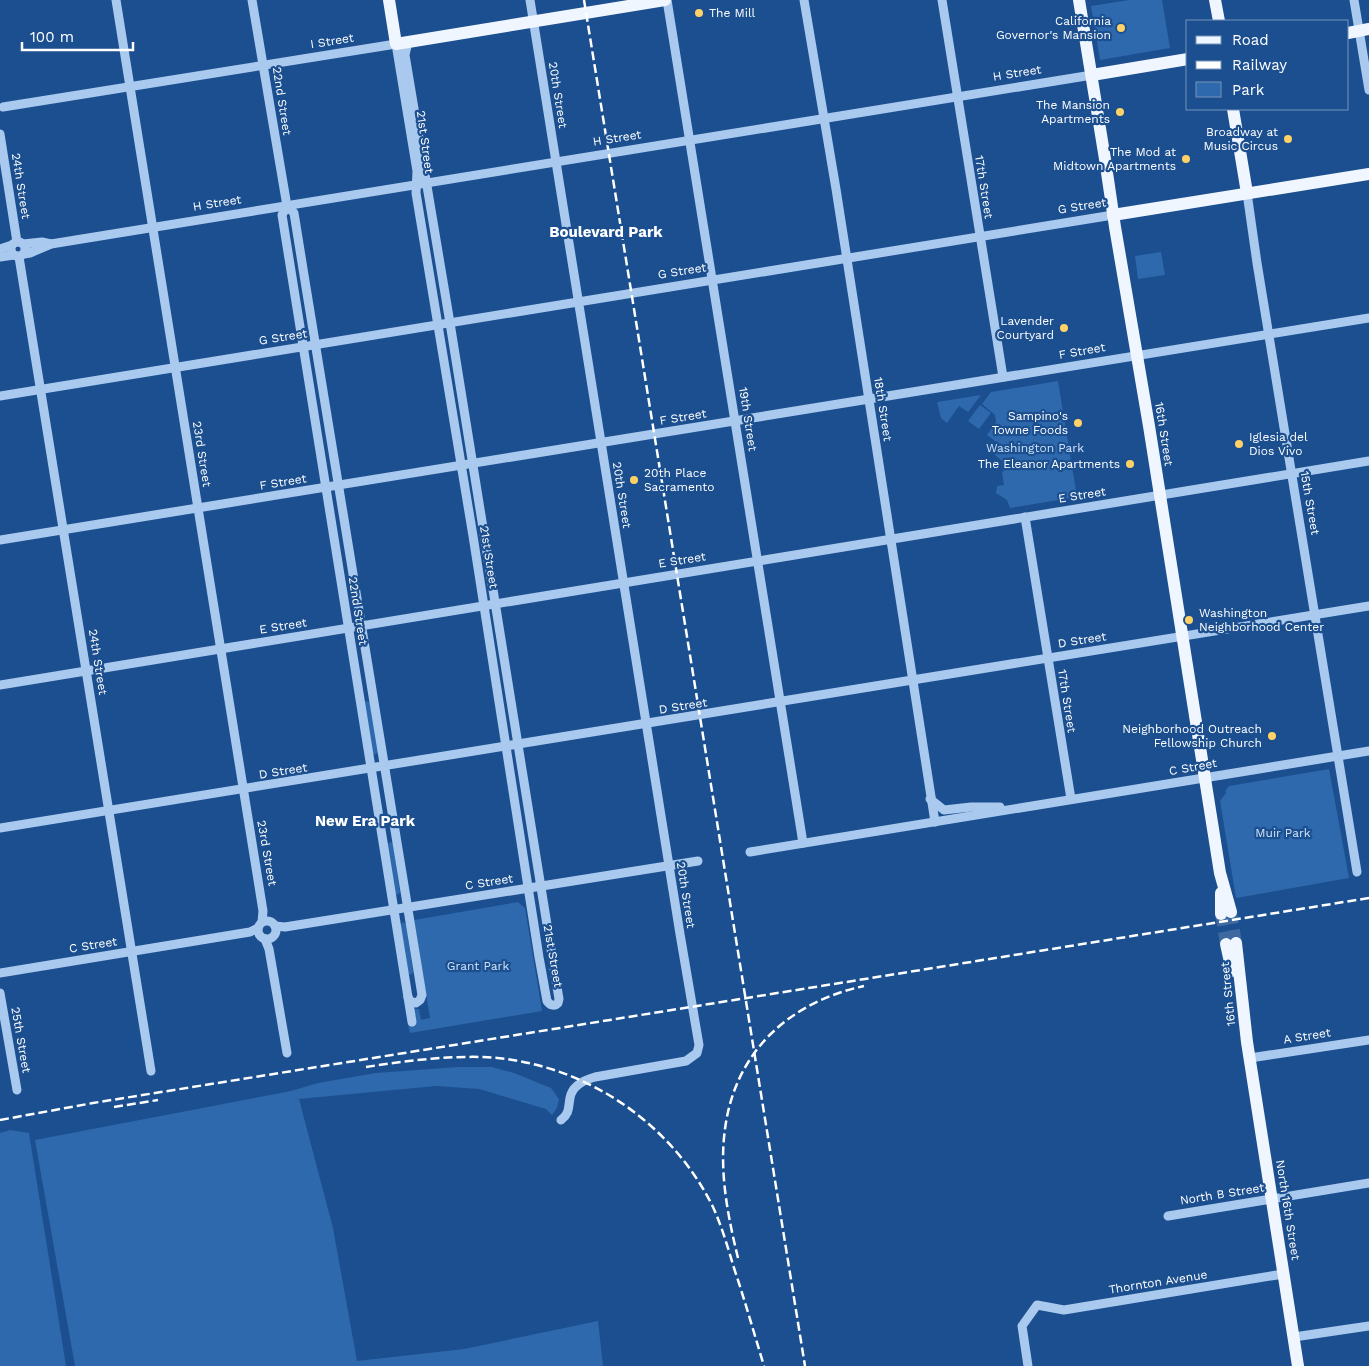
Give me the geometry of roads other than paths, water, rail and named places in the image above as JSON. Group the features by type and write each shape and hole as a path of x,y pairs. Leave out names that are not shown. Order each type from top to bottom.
{"main road":[{"name":"21st Street","path":"388,0 402,43"},
{"name":"I Street","path":"402,43 666,0"},
{"name":"16th Street","path":"1079,0 1226,913"},
{"path":"1215,0 1218,20"},
{"name":"H Street","path":"1092,75 1186,59"},
{"name":"15th Street","path":"1233,110 1247,193"},
{"name":"G Street","path":"1113,215 1369,174"},
{"name":"16th Street","path":"1231,944 1250,1058"},
{"name":"North 16th Street","path":"1250,1058 1298,1366"}],"street":[{"name":"23rd Street","path":"116,0 264,911 265,930"},
{"name":"22nd Street","path":"252,0 287,206 294,213 422,995 416,1003 410,1001 408,997"},
{"name":"20th Street","path":"530,0 623,583 699,1039 698,1049 694,1056 679,1064 595,1077 583,1081 572,1093 570,1110 561,1120"},
{"name":"19th Street","path":"666,0 803,843"},
{"name":"18th Street","path":"804,0 847,259 935,822"},
{"name":"17th Street","path":"942,0 1003,377"},
{"path":"1354,0 1369,90"},
{"name":"I Street","path":"1,108 402,43"},
{"name":"21st Street","path":"402,43 423,172 427,184 542,886 559,1000 554,1005 547,1001 416,193 416,171 402,43"},
{"name":"H Street","path":"0,257 30,253 51,244 1092,75"},
{"name":"24th Street","path":"0,134 17,244"},
{"name":"15th Street","path":"1247,193 1268,334 1357,872"},
{"name":"22nd Street","path":"287,206 282,215 412,1022"},
{"name":"G Street","path":"0,396 1113,215"},
{"name":"H Street","path":"0,249 17,244 42,242 51,244"},
{"path":"17,244 25,247 19,255 11,250 17,244"},
{"name":"24th Street","path":"19,255 151,1071"},
{"name":"F Street","path":"0,540 1369,318"},
{"name":"E Street","path":"0,685 1369,461"},
{"name":"17th Street","path":"1025,517 1071,799"},
{"name":"D Street","path":"0,828 1369,606"},
{"name":"C Street","path":"750,852 1369,750"},
{"name":"C Street","path":"930,798 944,810 971,807 1022,808"},
{"name":"C Street","path":"0,973 698,860"},
{"path":"265,930 286,1052"},
{"path":"540,957 552,955"},
{"name":"25th Street","path":"0,993 17,1090"},
{"name":"A Street","path":"1250,1058 1369,1040"},
{"name":"North B Street","path":"1168,1216 1369,1183"},
{"name":"Thornton Avenue","path":"1028,1366 1022,1326 1037,1305 1064,1310 1283,1274"},
{"path":"1294,1338 1369,1326"}],"tunnel":[{"path":"1231,912 1236,943"},
{"path":"1221,914 1226,944"}],"railway":[{"path":"584,0 805,1366"},
{"path":"0,1120 93,1103 1369,898"},
{"path":"738,1258 728,1211 723,1145 731,1101 741,1076 754,1054 770,1034 790,1018 812,1004 864,986"},
{"path":"366,1067 454,1057 483,1057 519,1061 554,1070 587,1083 618,1101 647,1122 673,1147 695,1176 713,1207 727,1245 764,1366"},
{"path":"114,1107 158,1100"}],"place":[{"name":"The Mill","path":"699,13"},
{"name":"California Governor's Mansion","path":"1121,28"},
{"name":"The Mansion Apartments","path":"1120,112"},
{"name":"Broadway at Music Circus","path":"1288,139"},
{"name":"The Mod at Midtown Apartments","path":"1186,159"},
{"name":"Lavender Courtyard","path":"1064,328"},
{"name":"Sampino's Towne Foods","path":"1078,423"},
{"name":"Iglesia del Dios Vivo","path":"1239,444"},
{"name":"The Eleanor Apartments","path":"1130,464"},
{"name":"20th Place Sacramento","path":"634,480"},
{"name":"Washington Neighborhood Center","path":"1189,620"},
{"name":"Neighborhood Outreach Fellowship Church","path":"1272,736"}],"district":[{"name":"Boulevard Park","path":"606,232"},
{"name":"New Era Park","path":"365,821"}],"park label":[{"name":"Washington Park","path":"1035,448"},
{"name":"Muir Park","path":"1283,833"},
{"name":"Grant Park","path":"478,966"}]}
